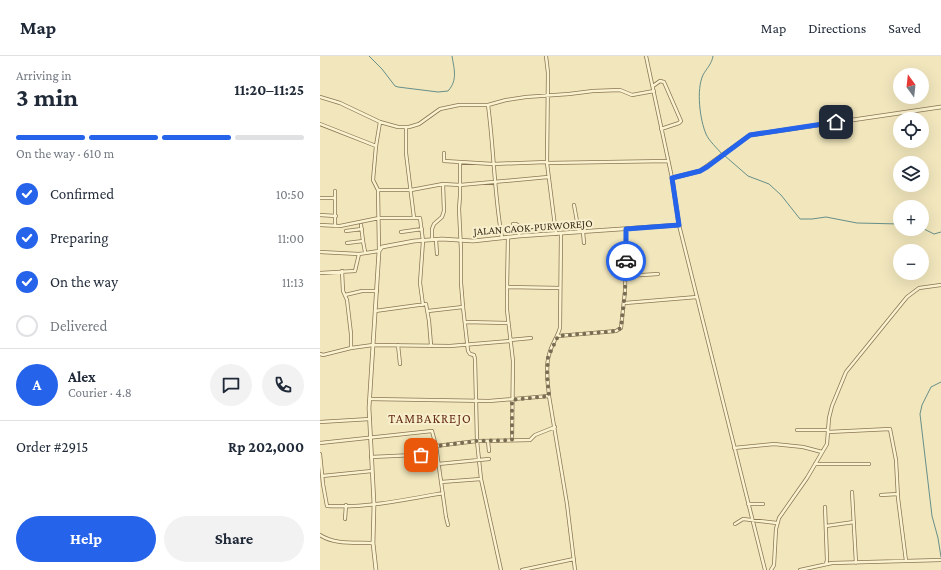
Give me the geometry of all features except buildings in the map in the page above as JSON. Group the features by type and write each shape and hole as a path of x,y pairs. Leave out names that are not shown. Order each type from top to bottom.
{"street":[{"path":"546,56 548,73 547,162 556,234"},
{"path":"646,56 672,178 679,225 765,570"},
{"path":"653,86 660,81 664,82 681,121 661,129"},
{"path":"320,97 340,104 380,122 406,128 420,124 442,109 465,105 488,105 516,98 617,90 623,90 632,95 654,91"},
{"path":"488,105 492,140 494,182 502,238"},
{"path":"672,178 700,171 747,137 754,134 941,107"},
{"path":"376,570 373,543 374,504 370,399 379,251 378,190 373,180 380,122"},
{"path":"320,124 376,146"},
{"path":"406,128 406,153 414,218"},
{"path":"444,153 444,161 493,164 668,160"},
{"path":"460,162 459,209 460,240 462,250 461,274 463,308 469,352 474,355 475,359 477,441 481,479 484,499 501,570"},
{"path":"378,190 411,190 443,184 460,185 548,177"},
{"path":"437,254 432,229 434,224 442,217 444,211 443,184"},
{"path":"335,191 335,226"},
{"path":"320,198 336,198"},
{"path":"574,205 579,233"},
{"path":"320,215 336,216"},
{"path":"320,225 340,226 378,218 420,218 423,240 420,278 423,305"},
{"path":"513,224 518,225 519,236"},
{"name":"JALAN CAOK-PURWOREJO","path":"379,251 382,247 386,246 423,240 473,241 519,236 679,225"},
{"path":"346,231 361,227 365,252"},
{"path":"400,232 422,229"},
{"path":"558,336 619,330 621,328 626,276 626,229"},
{"path":"583,232 584,243"},
{"path":"561,234 560,328 558,336 548,357 547,375 549,396 567,504 575,570"},
{"path":"508,237 508,322 513,361 512,440"},
{"path":"347,243 364,241"},
{"path":"320,252 359,254 379,251"},
{"path":"320,273 355,271 359,254"},
{"path":"342,271 343,291 345,295 351,334 351,348"},
{"path":"626,276 658,274"},
{"path":"771,570 774,565 777,523 784,508 807,478 827,444 829,418 832,406 850,366 907,297 919,288 941,285"},
{"path":"507,287 560,288"},
{"path":"345,295 362,291 377,290"},
{"path":"624,303 697,297"},
{"path":"375,311 426,304 431,346"},
{"path":"428,311 463,308"},
{"path":"465,322 508,322"},
{"path":"320,354 330,354 351,348 373,345 468,345 531,338"},
{"path":"398,345 400,364"},
{"path":"370,399 512,400 549,396"},
{"path":"320,422 370,419"},
{"path":"436,446 477,441 531,440 534,435 554,427"},
{"path":"797,430 828,431 890,429 896,460 898,494 906,561"},
{"path":"320,443 431,430 433,432 436,446 448,525"},
{"path":"488,441 489,451"},
{"path":"734,448 774,444 822,452"},
{"path":"320,454 327,506 374,504 443,494"},
{"path":"372,457 437,454"},
{"path":"438,464 490,459"},
{"path":"815,464 869,464"},
{"path":"322,476 372,471"},
{"path":"441,482 481,479"},
{"path":"852,492 856,563"},
{"path":"881,494 898,494"},
{"path":"748,504 763,504"},
{"path":"344,519 346,505"},
{"path":"825,507 826,564"},
{"path":"735,524 743,519 777,523"},
{"path":"826,526 854,522"},
{"path":"320,535 337,542 373,543"},
{"path":"522,570 574,559"},
{"path":"800,570 826,564 941,560"}],"waterway":[{"path":"369,56 382,69 395,86 438,92 448,91 453,83 454,70 452,56"},
{"path":"713,56 703,75 699,97 702,121 706,134 722,154"},
{"path":"725,156 748,176 769,184 781,195 800,219 826,217 857,223 893,224"},
{"path":"929,232 934,234 941,232"},
{"path":"941,382 931,387 922,405 920,414 932,516 941,557"}],"way so far":[{"path":"421,455 437,454 436,446 477,441 512,440 512,400 549,396 547,362 558,336 616,331 621,328 625,292 626,261"}],"district":[{"name":"TAMBAKREJO","path":"430,418"}],"route":[{"path":"626,261 626,229 679,225 672,178 700,171 750,135 836,122"}]}
